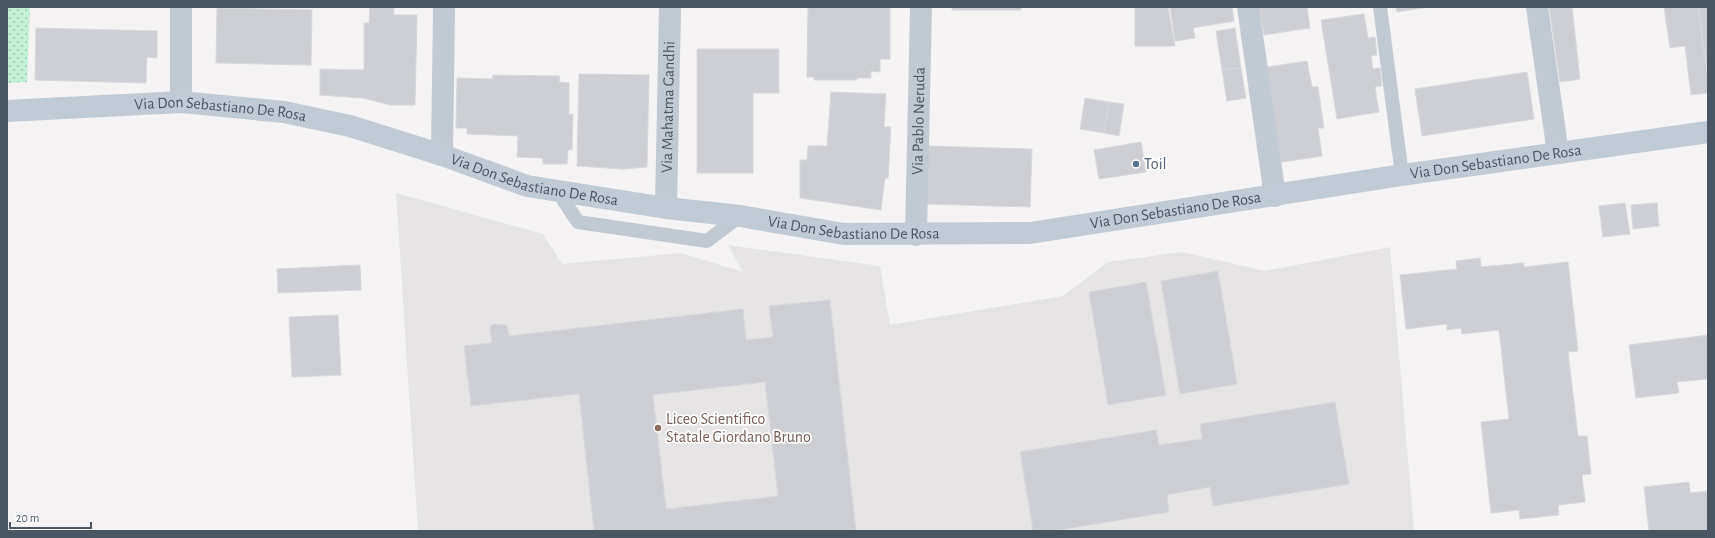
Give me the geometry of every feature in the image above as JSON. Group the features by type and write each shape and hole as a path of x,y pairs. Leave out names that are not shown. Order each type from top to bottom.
{"street":[{"path":"180,102 181,7"},
{"path":"442,155 444,7"},
{"name":"Via Mahatma Gandhi","path":"666,208 670,7"},
{"name":"Via Pablo Neruda","path":"916,235 921,7"},
{"path":"1248,7 1275,196"},
{"path":"1537,7 1558,153"},
{"name":"Via Don Sebastiano De Rosa","path":"7,111 180,102 284,112 350,126 442,155 527,186 666,208 740,216 844,234 916,235 1030,233 1402,175 1708,132"}],"lane":[{"path":"1380,7 1402,175"},
{"path":"558,192 578,222 707,241 740,216"}],"shaded area":[{"path":"396,193 543,234 562,264 681,253 743,272 728,245 880,266 890,325 1063,296 1108,262 1182,252 1265,271 1390,247 1414,531 418,531"}],"green space":[{"path":"7,7 30,7 27,82 7,83"}],"building":[{"path":"370,7 394,7 394,15 417,15 415,105 390,105 363,98 320,95 320,69 364,70 364,23 369,23"},
{"path":"808,7 890,7 890,59 880,59 880,72 871,71 871,78 857,78 857,80 814,80 814,77 807,77"},
{"path":"952,7 1021,7 1021,10 952,10"},
{"path":"1135,7 1168,7 1175,46 1135,46"},
{"path":"1170,7 1232,7 1234,21 1193,28 1195,38 1175,41"},
{"path":"1259,7 1307,7 1310,28 1264,35"},
{"path":"1396,7 1429,7 1397,12"},
{"path":"1549,7 1572,7 1580,79 1560,82"},
{"path":"1664,7 1698,7 1708,79 1708,93 1691,95 1685,46 1670,48"},
{"path":"1698,7 1708,7 1708,79"},
{"path":"217,8 312,10 311,65 216,63"},
{"path":"1364,14 1368,38 1375,37 1377,55 1371,56 1373,69 1380,68 1382,86 1375,87 1379,112 1337,119 1321,20"},
{"path":"36,28 157,31 157,58 147,57 146,83 35,80"},
{"path":"1235,28 1241,68 1222,70 1216,31"},
{"path":"697,49 779,49 779,93 753,93 753,173 697,173"},
{"path":"1307,61 1312,87 1318,87 1324,128 1318,128 1322,156 1276,163 1261,68"},
{"path":"1241,68 1246,98 1227,101 1222,70"},
{"path":"1527,72 1534,119 1422,136 1415,89"},
{"path":"579,74 649,75 647,167 623,169 577,166"},
{"path":"493,75 560,76 559,82 569,83 569,114 573,114 572,150 568,150 567,164 543,164 543,158 517,157 518,136 467,134 467,128 456,128 457,78 492,79"},
{"path":"831,92 886,94 884,127 891,127 888,178 885,178 881,210 800,198 800,160 807,160 808,146 827,146"},
{"path":"1085,98 1109,102 1104,133 1080,129"},
{"path":"1109,102 1124,104 1119,136 1104,133"},
{"path":"1141,142 1146,172 1099,179 1094,150"},
{"path":"927,146 1032,149 1030,207 925,204"},
{"path":"1625,203 1630,234 1603,237 1599,206"},
{"path":"1657,203 1659,226 1633,229 1631,205"},
{"path":"1480,258 1481,267 1524,263 1524,267 1568,262 1578,351 1568,352 1578,436 1587,436 1591,474 1582,475 1585,502 1558,505 1559,515 1520,519 1519,510 1491,513 1481,422 1509,419 1499,330 1462,334 1461,328 1447,330 1447,324 1406,329 1400,275 1457,269 1456,261"},
{"path":"360,265 361,290 278,293 277,269"},
{"path":"1218,271 1237,384 1180,394 1161,281"},
{"path":"1146,282 1166,395 1108,405 1089,292"},
{"path":"830,300 856,531 594,531 579,394 471,406 464,346 492,343 490,327 493,324 507,325 509,336 743,309 746,340 773,337 769,306","holes":["765,382 778,496 666,509 653,395"]},
{"path":"338,315 341,375 292,377 289,317"},
{"path":"1708,335 1708,379 1677,382 1679,393 1636,398 1629,345"},
{"path":"1335,402 1349,484 1213,506 1210,487 1167,495 1169,512 1053,531 1033,531 1020,452 1156,430 1159,445 1202,439 1200,424"},
{"path":"1689,482 1690,493 1708,491 1708,531 1649,531 1644,487"}],"place":[{"name":"Toil","path":"1136,164"},
{"name":"Liceo Scientifico Statale Giordano Bruno","path":"658,428"}]}
